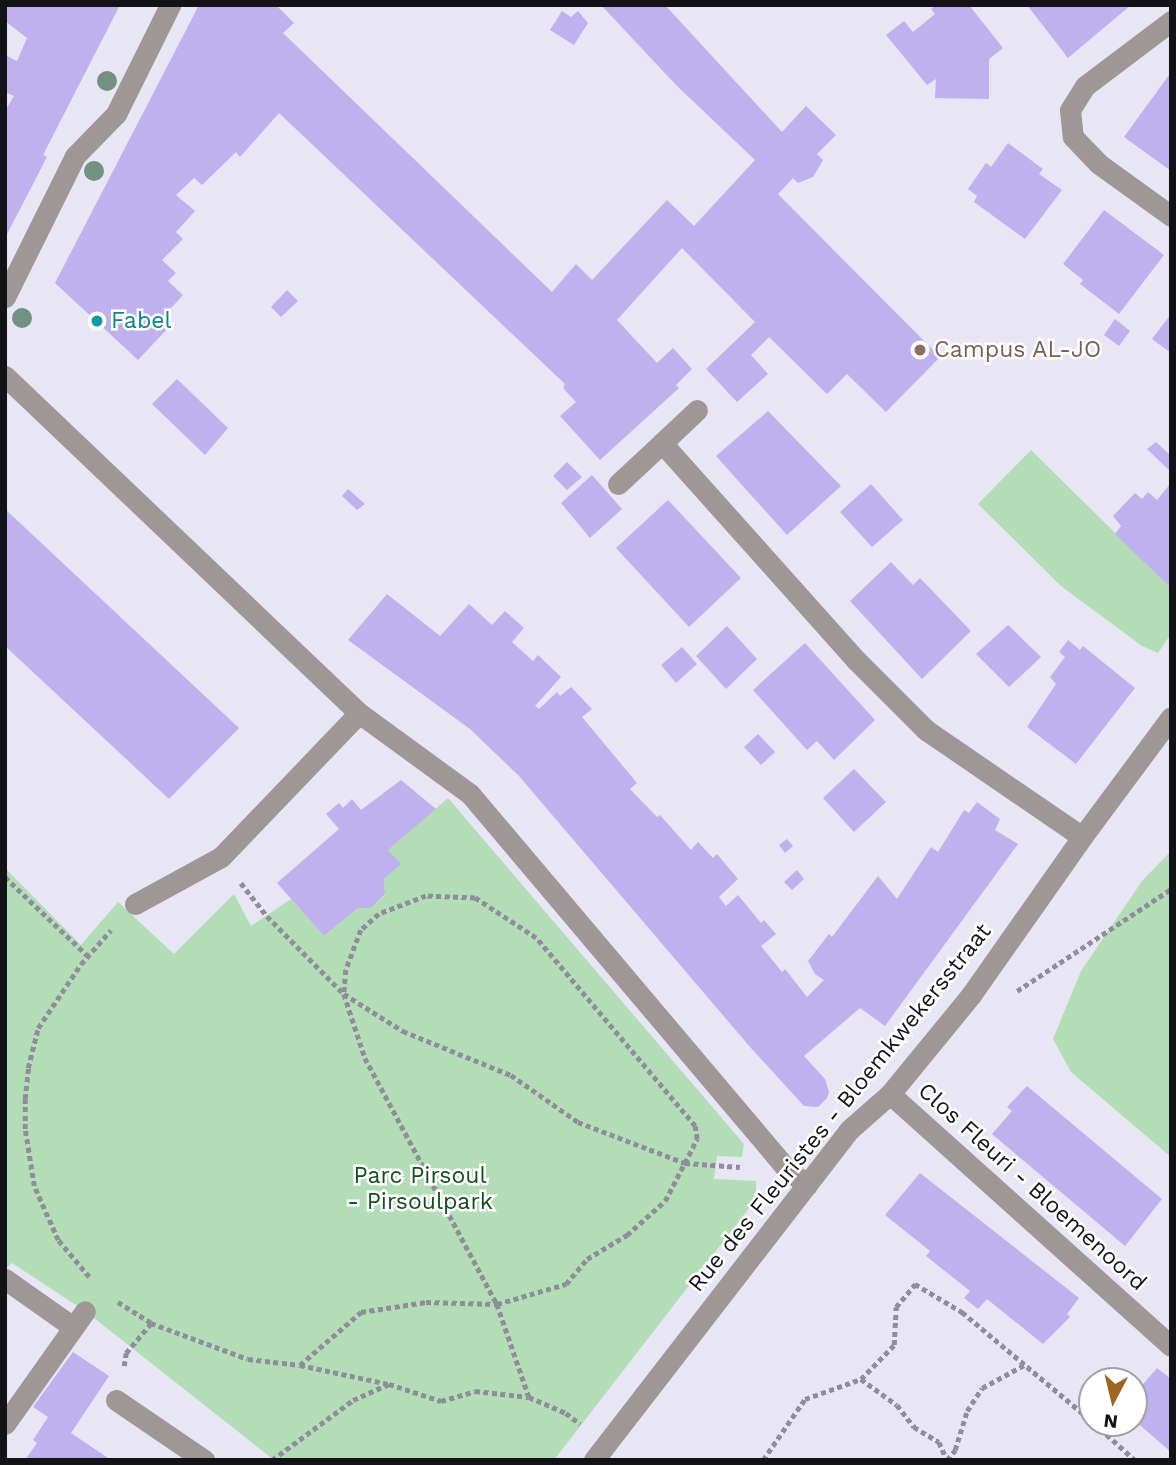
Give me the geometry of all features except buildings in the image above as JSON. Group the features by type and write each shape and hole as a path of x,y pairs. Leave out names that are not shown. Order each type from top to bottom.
{"street":[{"path":"5,297 75,156 116,114 170,5"},
{"path":"1171,22 1085,86 1070,110 1073,137 1099,164 1171,216"},
{"path":"5,376 359,713 470,793 784,1166 807,1185"},
{"path":"618,484 697,410"},
{"path":"662,443 856,660 926,730 1082,836"},
{"path":"135,904 221,857 359,713"},
{"name":"Rue des Fleuristes - Bloemkwekersstraat","path":"593,1460 849,1130 890,1094 971,995 1082,836 1171,717"},
{"name":"Clos Fleuri - Bloemenoord","path":"890,1094 1171,1346"},
{"path":"5,1279 79,1319 5,1424"},
{"path":"116,1400 204,1460"}],"path":[{"path":"5,877 88,956"},
{"path":"971,995 1019,991 1171,889"},
{"path":"300,1365 361,1312 426,1301 497,1304 566,1283 587,1259 627,1234 665,1201 697,1139 695,1126 536,938 475,898 426,896 379,914 361,930 346,970 344,994 365,1058 497,1304 529,1396"},
{"path":"267,916 344,994 403,1031 511,1074 578,1122 685,1163 715,1168"},
{"path":"117,923 88,956 38,1028 28,1068 25,1129 34,1186 58,1240 103,1293 151,1324 248,1359 300,1365 389,1384 441,1401 475,1391 529,1396 566,1413"},
{"path":"763,1460 805,1399 861,1378 894,1345 896,1307 915,1284 962,1312 1078,1409"},
{"path":"79,1319 103,1293"},
{"path":"126,1353 151,1324"},
{"path":"861,1378 897,1405 914,1426 939,1442 947,1459 955,1450 967,1411 982,1388 1026,1364"},
{"path":"272,1460 353,1400 389,1384"},
{"path":"1110,1437 1135,1460"}],"green space":[{"path":"1031,450 1171,588 1171,634 1158,653 1142,646 1061,586 978,504"},
{"name":"Parc Pirsoul - Pirsoulpark","path":"448,798 744,1144 742,1157 717,1156 714,1179 756,1181 756,1199 554,1460 274,1460 85,1311 12,1263 5,1269 5,868 81,945 118,902 174,954 234,894 251,926 291,899 324,936 358,908 371,908 385,895 384,879 400,864 388,850"},
{"path":"1171,851 1171,1157 1071,1072 1053,1039 1081,971 1142,881"}],"place":[{"name":"Fabel","path":"97,321"},
{"name":"Campus AL-JO","path":"920,350"}]}
